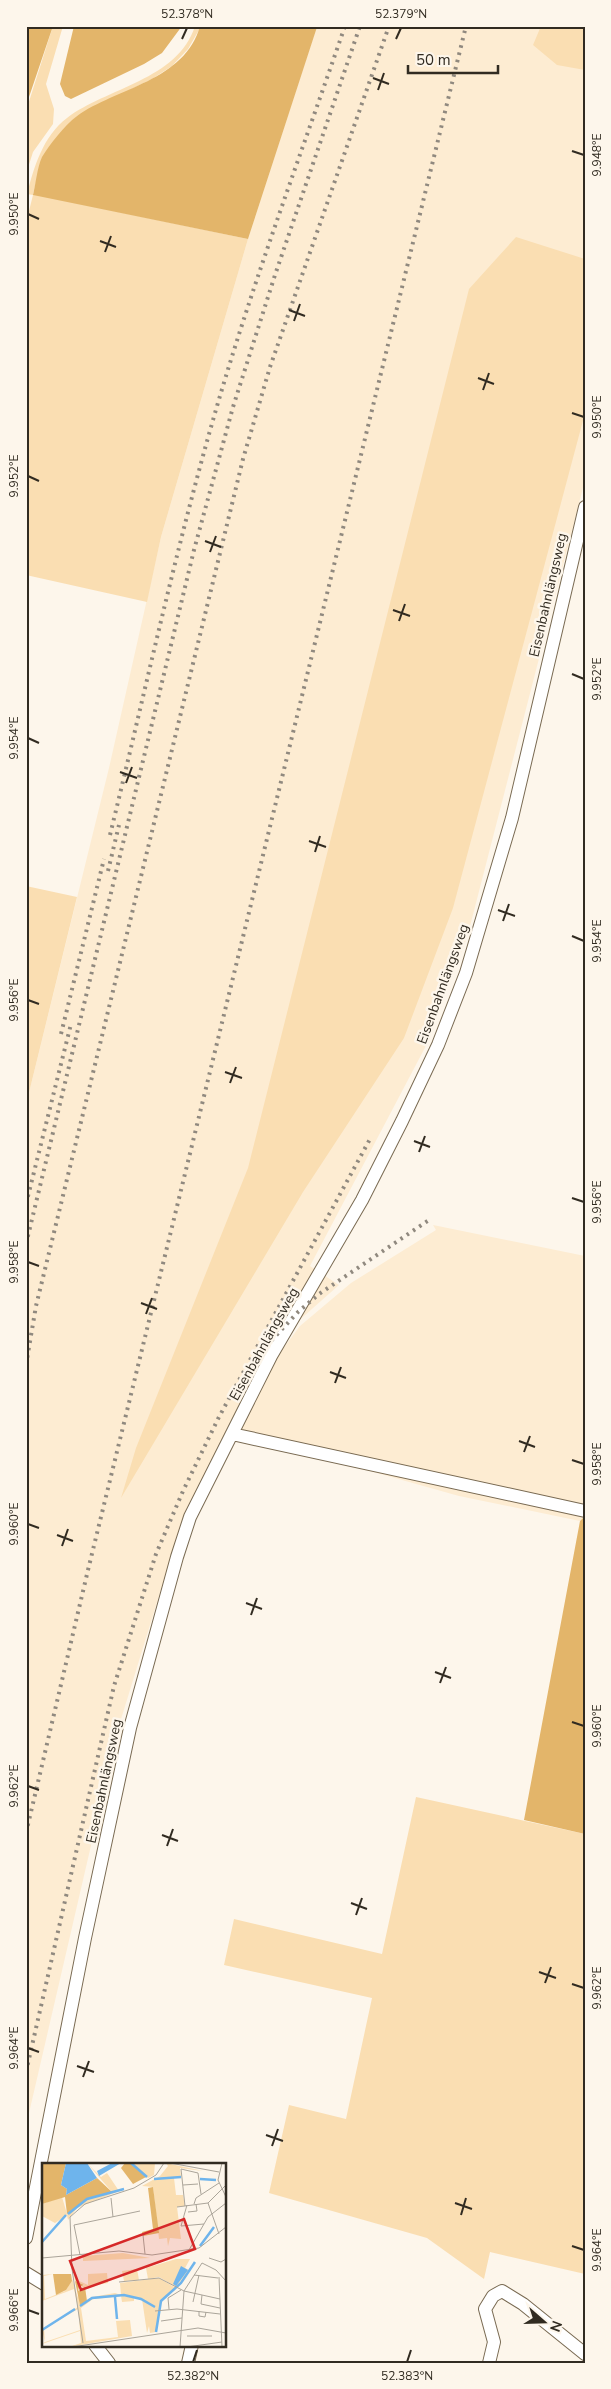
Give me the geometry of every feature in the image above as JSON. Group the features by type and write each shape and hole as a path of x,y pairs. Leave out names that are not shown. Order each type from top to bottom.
{"street":[{"name":"Eisenbahnlängsweg","path":"26,2238 130,1728 151,1643 190,1517 272,1356 362,1200 438,1044 466,973 512,818 585,507"},
{"path":"232,1434 585,1511"},
{"path":"26,2273 42,2282"},
{"path":"489,2363 494,2342 485,2309 492,2296 502,2291 523,2304 585,2354"},
{"path":"96,2346 109,2363"},
{"path":"188,2363 192,2346"}],"shaded area":[{"path":"26,26 53,26 29,97 26,97"},
{"path":"53,26 63,26 46,84 54,109 53,124 33,152 26,174 26,111"},
{"path":"74,26 182,26 162,53 144,64 71,99 65,96 60,84"},
{"path":"195,26 200,26 199,30 188,49 172,66 152,79 77,116 64,129 42,158 33,194 248,239 161,537 147,602 26,575 26,223 33,195 27,194 41,153 59,125 83,108 157,71 173,59 186,44"},
{"path":"200,26 317,27 248,239 33,195 42,157 67,125 93,106 148,81 165,71 180,59 192,45"},
{"path":"317,26 585,26 585,480 468,934 429,1040 310,1266 339,1285 295,1324 225,1436 182,1521 118,1729 26,2126 26,1105 109,768 161,537 248,239"},
{"path":"541,26 585,26 585,70 557,65 533,45"},
{"path":"516,237 585,259 585,413 453,908 404,1038 303,1192 121,1498 136,1448 248,1168 469,289"},
{"path":"26,886 77,897 26,1105"},
{"path":"433,1225 585,1256 585,1516 580,1521 459,1496 288,1448 239,1430 279,1354 300,1326 351,1283 436,1230"},
{"path":"585,1516 585,1834 524,1820 580,1521"},
{"path":"416,1797 585,1834 585,2274 490,2252 484,2279 427,2238 269,2193 289,2105 346,2119 372,1998 224,1965 234,1919 382,1954"}],"railway":[{"path":"110,835 172,575 213,420 260,271 345,26"},
{"path":"26,1244 194,550 233,407 275,275 360,26"},
{"path":"26,1365 36,1306 243,459 270,367 389,26"},
{"path":"26,1833 88,1570 466,26"},
{"path":"108,871 119,825"},
{"path":"61,1034 104,859"},
{"path":"26,1204 71,1024"},
{"path":"26,2072 114,1686 156,1554 183,1491 219,1417 370,1139"},
{"path":"256,1357 298,1312 319,1294 429,1220"}]}
